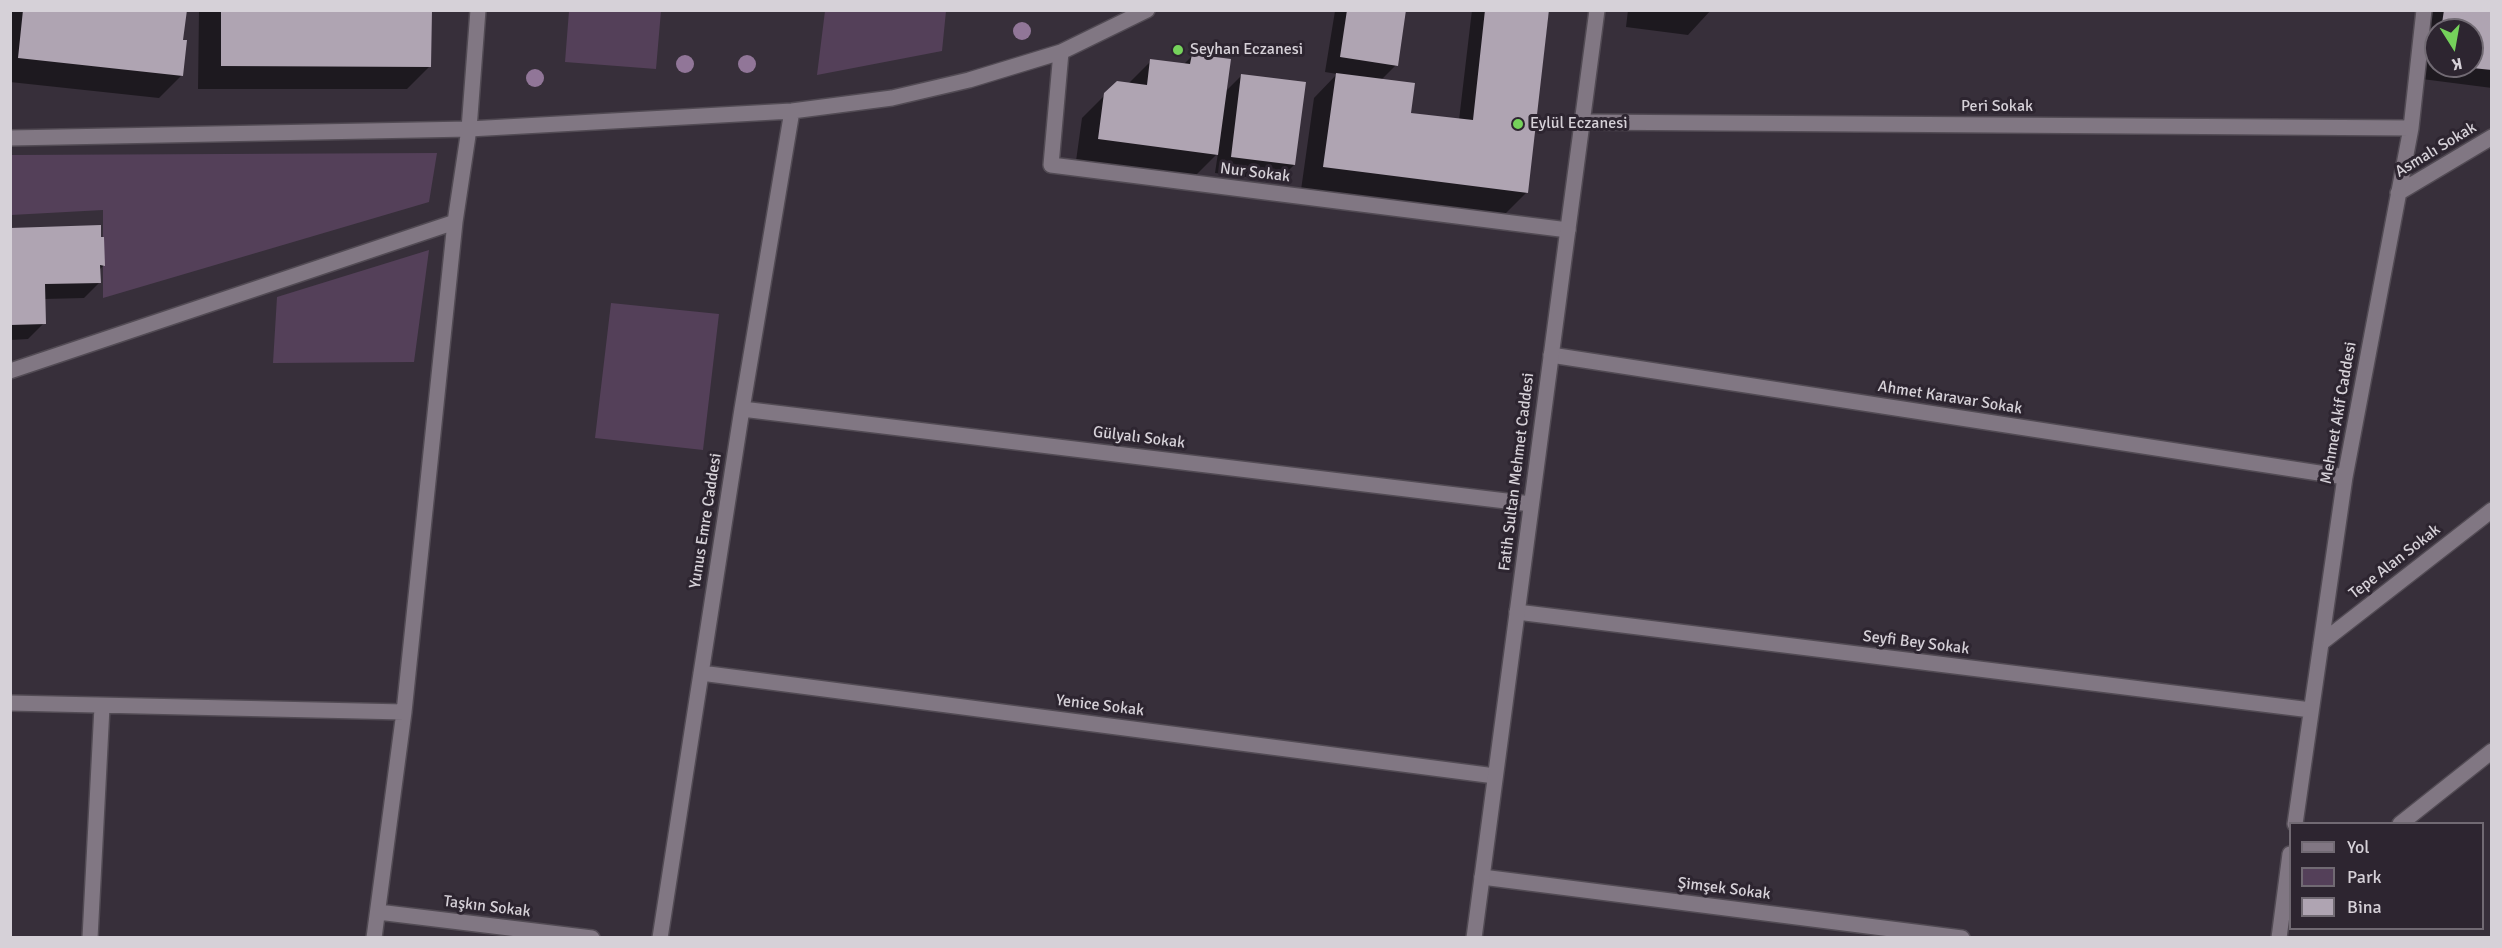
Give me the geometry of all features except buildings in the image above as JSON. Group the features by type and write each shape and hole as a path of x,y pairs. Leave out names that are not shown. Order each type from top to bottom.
{"street":[{"path":"374,938 404,712 455,222 469,129 478,10"},
{"path":"10,138 469,129 792,111 892,98 969,80 1061,52 1147,10"},
{"name":"Fatih Sultan Mehmet Caddesi","path":"1474,938 1597,10"},
{"name":"Mehmet Akif Caddesi","path":"2295,822 2344,477 2411,128 2424,10"},
{"name":"Nur Sokak","path":"1061,52 1050,165 1568,230"},
{"name":"Yunus Emre Caddesi","path":"660,938 742,409 792,111"},
{"name":"Peri Sokak","path":"1582,122 2411,128"},
{"name":"Asmalı Sokak","path":"2398,193 2492,137"},
{"path":"10,371 455,222"},
{"name":"Ahmet Karavar Sokak","path":"1551,355 2344,477"},
{"name":"Gülyalı Sokak","path":"742,409 1531,504"},
{"name":"Tepe Alan Sokak","path":"2321,643 2492,510"},
{"name":"Seyfi Bey Sokak","path":"1517,612 2311,710"},
{"name":"Yenice Sokak","path":"701,673 1495,776"},
{"path":"10,703 102,707 404,712"},
{"path":"90,938 102,707"},
{"path":"2403,822 2492,751"},
{"path":"2279,938 2286,913 2289,869"},
{"name":"Şimşek Sokak","path":"1482,877 1962,938"},
{"name":"Taşkın Sokak","path":"378,912 592,938"}],"green space":[{"path":"569,11 661,11 656,69 565,62"},
{"path":"825,11 946,11 942,51 817,75"},
{"path":"437,153 429,202 103,298 103,210 11,215 11,155"},
{"path":"429,250 414,362 273,363 277,297"},
{"path":"611,303 719,314 703,450 595,438"}],"place":[{"name":"Seyhan Eczanesi","path":"1178,50"},
{"name":"Eylül Eczanesi","path":"1518,124"}]}
